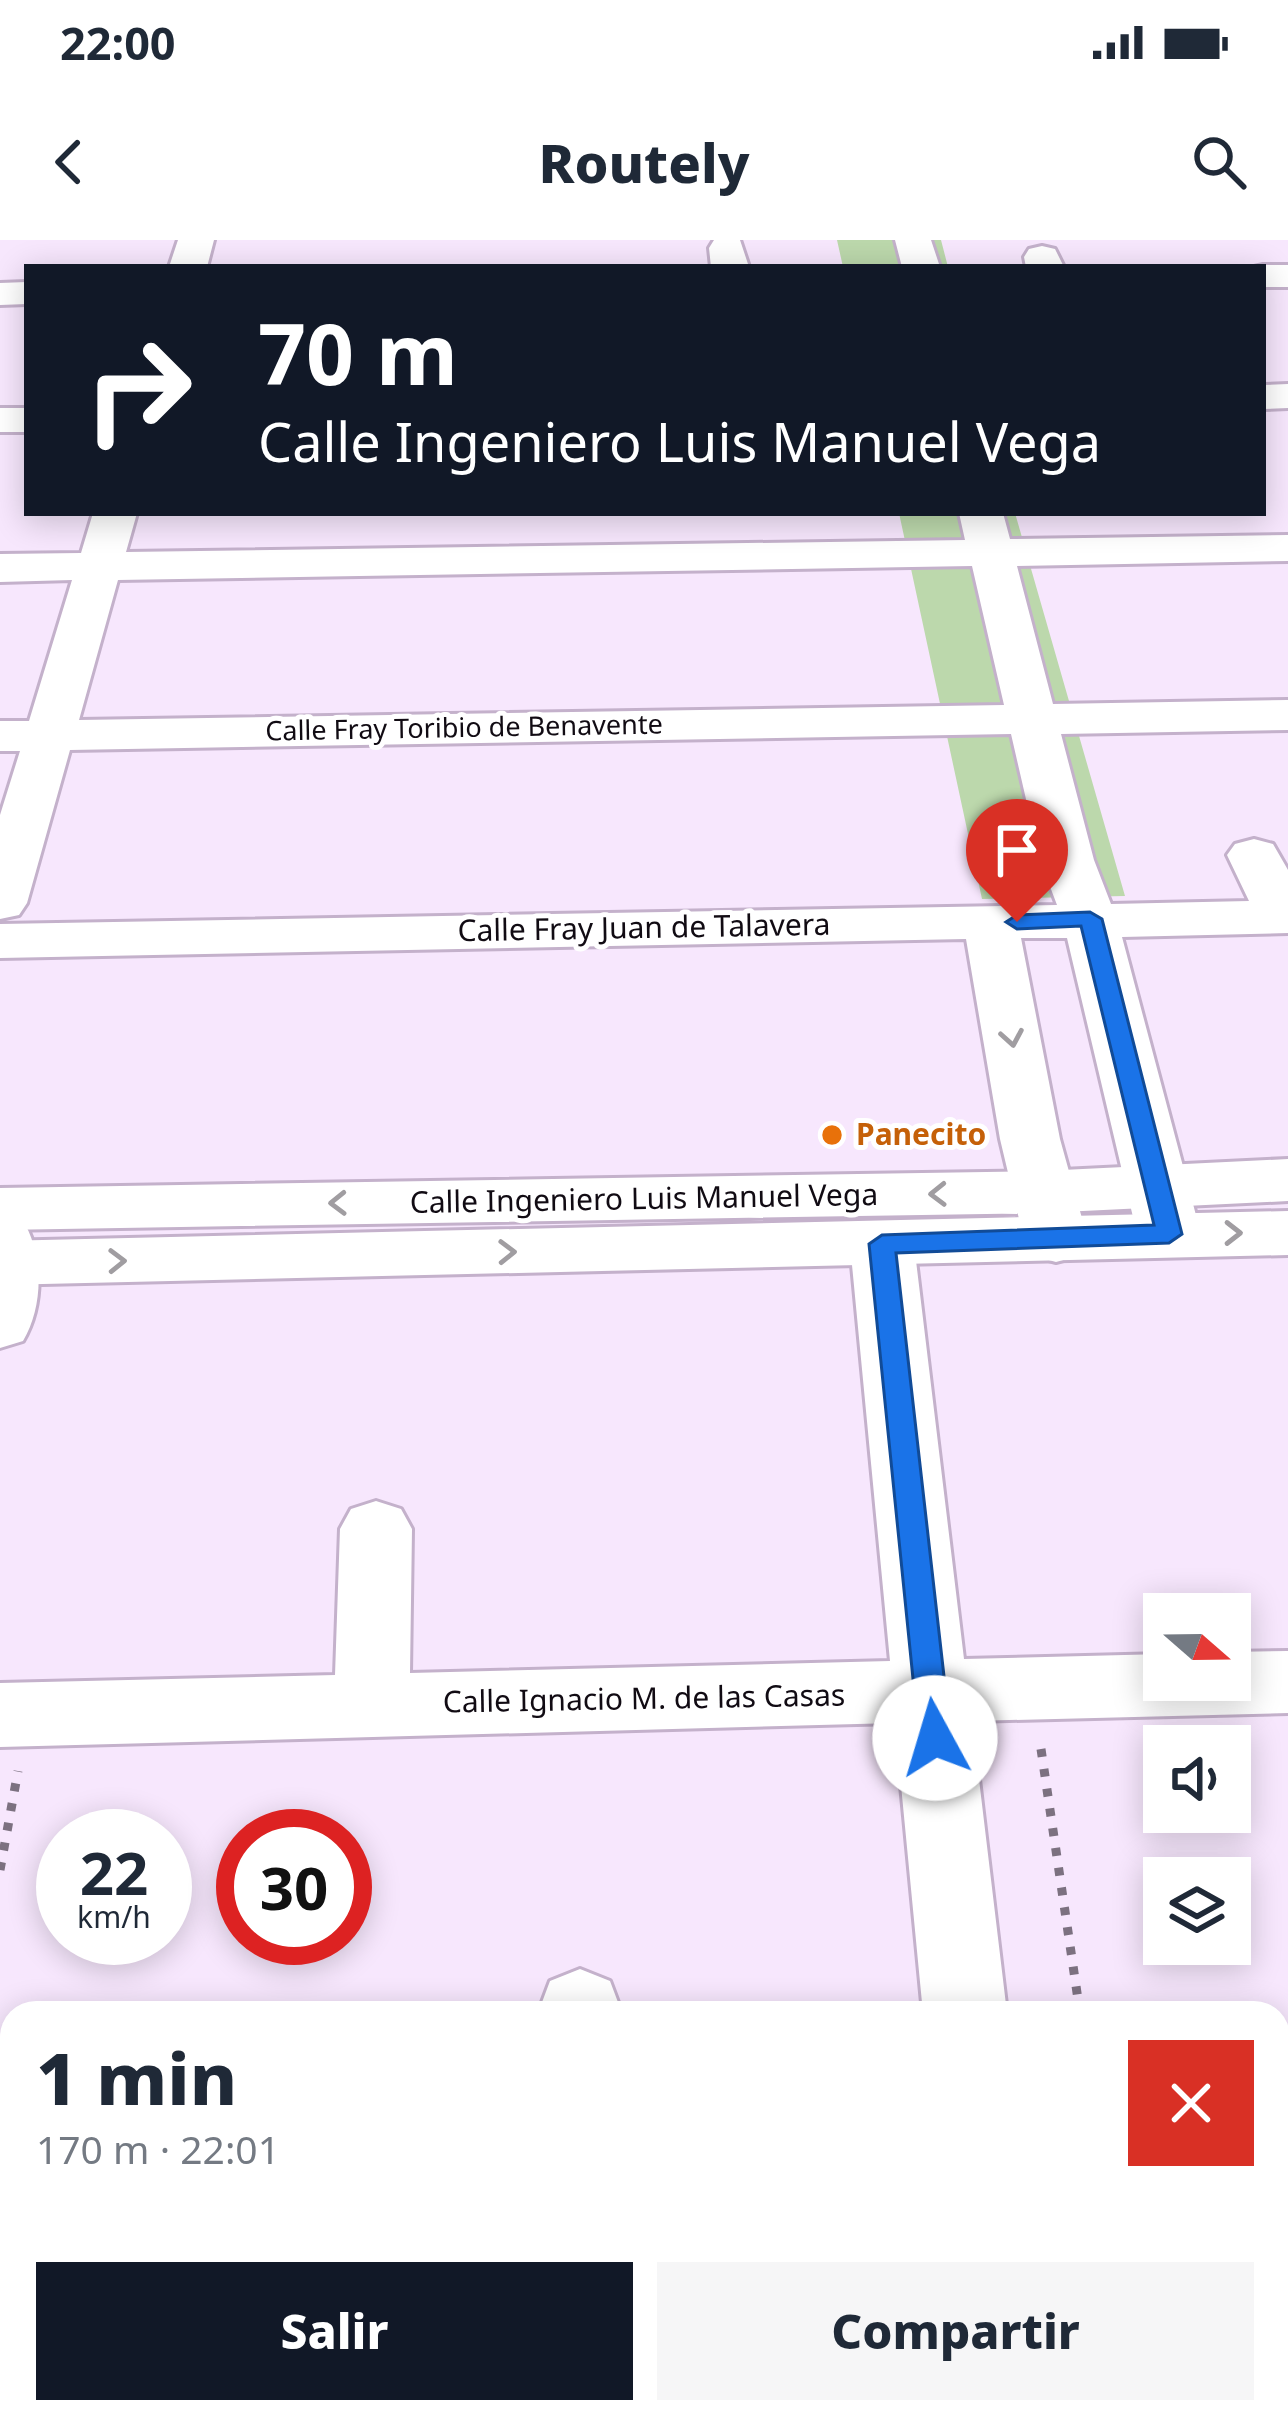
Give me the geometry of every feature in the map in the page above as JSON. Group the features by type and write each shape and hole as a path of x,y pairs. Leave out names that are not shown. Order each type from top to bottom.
{"street":[{"path":"0,903 114,516"},
{"path":"0,568 786,538 892,551 965,532 1053,551 1142,531 1288,548"},
{"path":"965,532 1011,720 1027,878 1163,1209"},
{"name":"Calle Fray Toribio de Benavente","path":"0,736 808,706 927,721 1099,718 1192,701 1288,715"},
{"path":"1254,855 1286,917"},
{"name":"Calle Fray Juan de Talavera","path":"0,941 846,904 1041,921 1286,917"},
{"path":"1041,921 1049,1216"},
{"name":"Calle Ingeniero Luis Manuel Vega","path":"1,1259 1049,1216 1163,1209 1288,1180"},
{"name":"Calle Ingeniero Luis Manuel Vega","path":"1163,1209 1288,1233"},
{"name":"Calle Ingeniero Luis Manuel Vega","path":"1,1259 882,1244 1049,1216"},
{"path":"882,1244 964,2001"},
{"path":"372,1706 376,1528"},
{"name":"Calle Ignacio M. de las Casas","path":"14,1714 1288,1682"}],"path":[{"path":"1032,1688 1078,2001"},
{"path":"0,1870 14,1714"}],"green space":[{"path":"837,240 941,240 947,264 842,264"},
{"path":"900,516 1016,516 1125,896 982,899"}],"place":[{"name":"Panecito","path":"832,1135"}],"route":[{"path":"935,1738 882,1244 1169,1234 1090,919 1017,922"}]}
